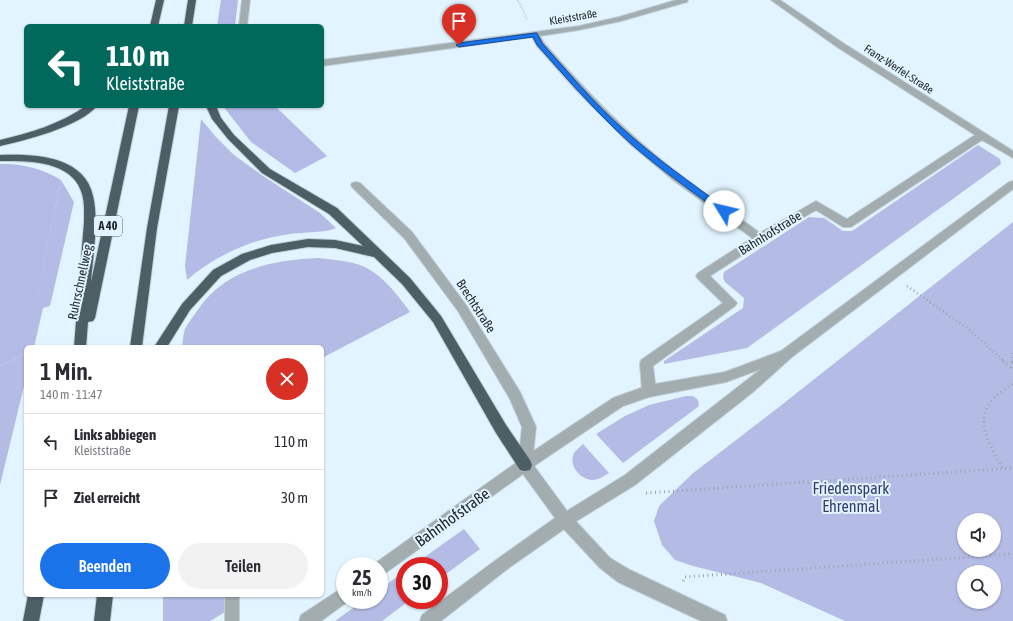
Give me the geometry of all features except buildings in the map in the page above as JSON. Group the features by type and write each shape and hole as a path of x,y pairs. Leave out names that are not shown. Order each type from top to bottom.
{"highway":[{"path":"154,24 160,0"},
{"path":"188,24 192,0"},
{"path":"192,0 196,24"},
{"path":"150,24 157,13"},
{"path":"0,143 31,136 78,116 89,108"},
{"name":"Ruhrschnellweg","path":"81,345 134,108"},
{"path":"136,345 152,228 174,108"},
{"path":"212,108 217,119 231,137 266,171 333,211 406,281 437,319 501,429 525,465"},
{"path":"0,158 28,157 52,162 72,172 86,190 90,213 81,345"},
{"path":"161,345 186,307 217,273 246,257 271,249 308,243 335,244 378,254"},
{"path":"31,621 36,597"},
{"path":"102,621 105,597"}],"street":[{"path":"243,24 246,0"},
{"name":"Kleiststraße","path":"324,63 579,28 621,19 684,0"},
{"name":"Franz-Werfel-Straße","path":"775,0 840,45 1013,155"},
{"path":"535,34 540,44 588,100 619,129 651,157 760,238"},
{"name":"Bahnhofstraße","path":"649,391 646,364 731,302 702,276 816,204 847,224 981,136"},
{"name":"Bahnhofstraße","path":"428,621 501,565 565,520 630,480 748,388 788,353 1013,184"},
{"name":"Brechtstraße","path":"356,185 408,235 462,308 515,396 529,427 525,465"},
{"name":"Bahnhofstraße","path":"388,563 525,465 618,402 649,391 726,377 788,353"},
{"path":"525,465 565,520 604,563 624,576 719,621"},
{"path":"307,621 336,600"}],"lane":[{"path":"232,597 232,621"}],"path":[{"path":"518,0 525,15"},
{"path":"893,275 971,331 1012,369"},
{"path":"1012,369 1013,351"},
{"path":"1002,468 988,443 983,421 987,404 1002,389 1013,384"},
{"path":"630,480 643,493 1013,468"},
{"path":"673,598 685,577 1013,554"}],"green space":[{"path":"201,119 234,155 320,213 336,228 327,231 276,236 248,244 210,263 187,280 185,266"},
{"path":"978,145 1000,159 1001,164 747,348 664,364 664,361 743,308 744,298 725,282 723,278 724,272 809,217 824,218 843,231 852,231"},
{"path":"61,180 74,202 50,306 43,308 34,345 26,345"},
{"name":"Friedenspark Ehrenmal","path":"1013,222 1013,621 845,621 761,583 675,560 662,545 654,521 659,506 692,474"},
{"path":"318,258 337,260 349,262 368,269 376,274 391,288 410,312 324,357 324,345 182,345 184,331 188,324 208,297 221,286 250,270 283,261"},
{"path":"24,354 24,386 0,485 0,366"},
{"path":"686,396 693,396 698,400 699,406 623,463 596,434 625,416 649,405"},
{"path":"583,444 609,473 599,479 592,480 583,477 576,471 573,463 574,453"},
{"path":"464,529 480,549 448,572 448,557 425,557"},
{"path":"396,578 396,609 398,609 382,621 335,621 352,609 388,609 388,583"},
{"path":"163,597 226,597 225,612 210,621 163,621"}],"shaded area":[{"path":"221,0 238,0 235,24 217,24"},
{"path":"225,108 277,108 327,156 295,173 251,142"},
{"path":"0,164 8,164 40,170 61,180 27,345 24,345 24,354 0,366"}],"route":[{"path":"459,45 535,34 540,44 588,100 651,157 724,211"}]}
